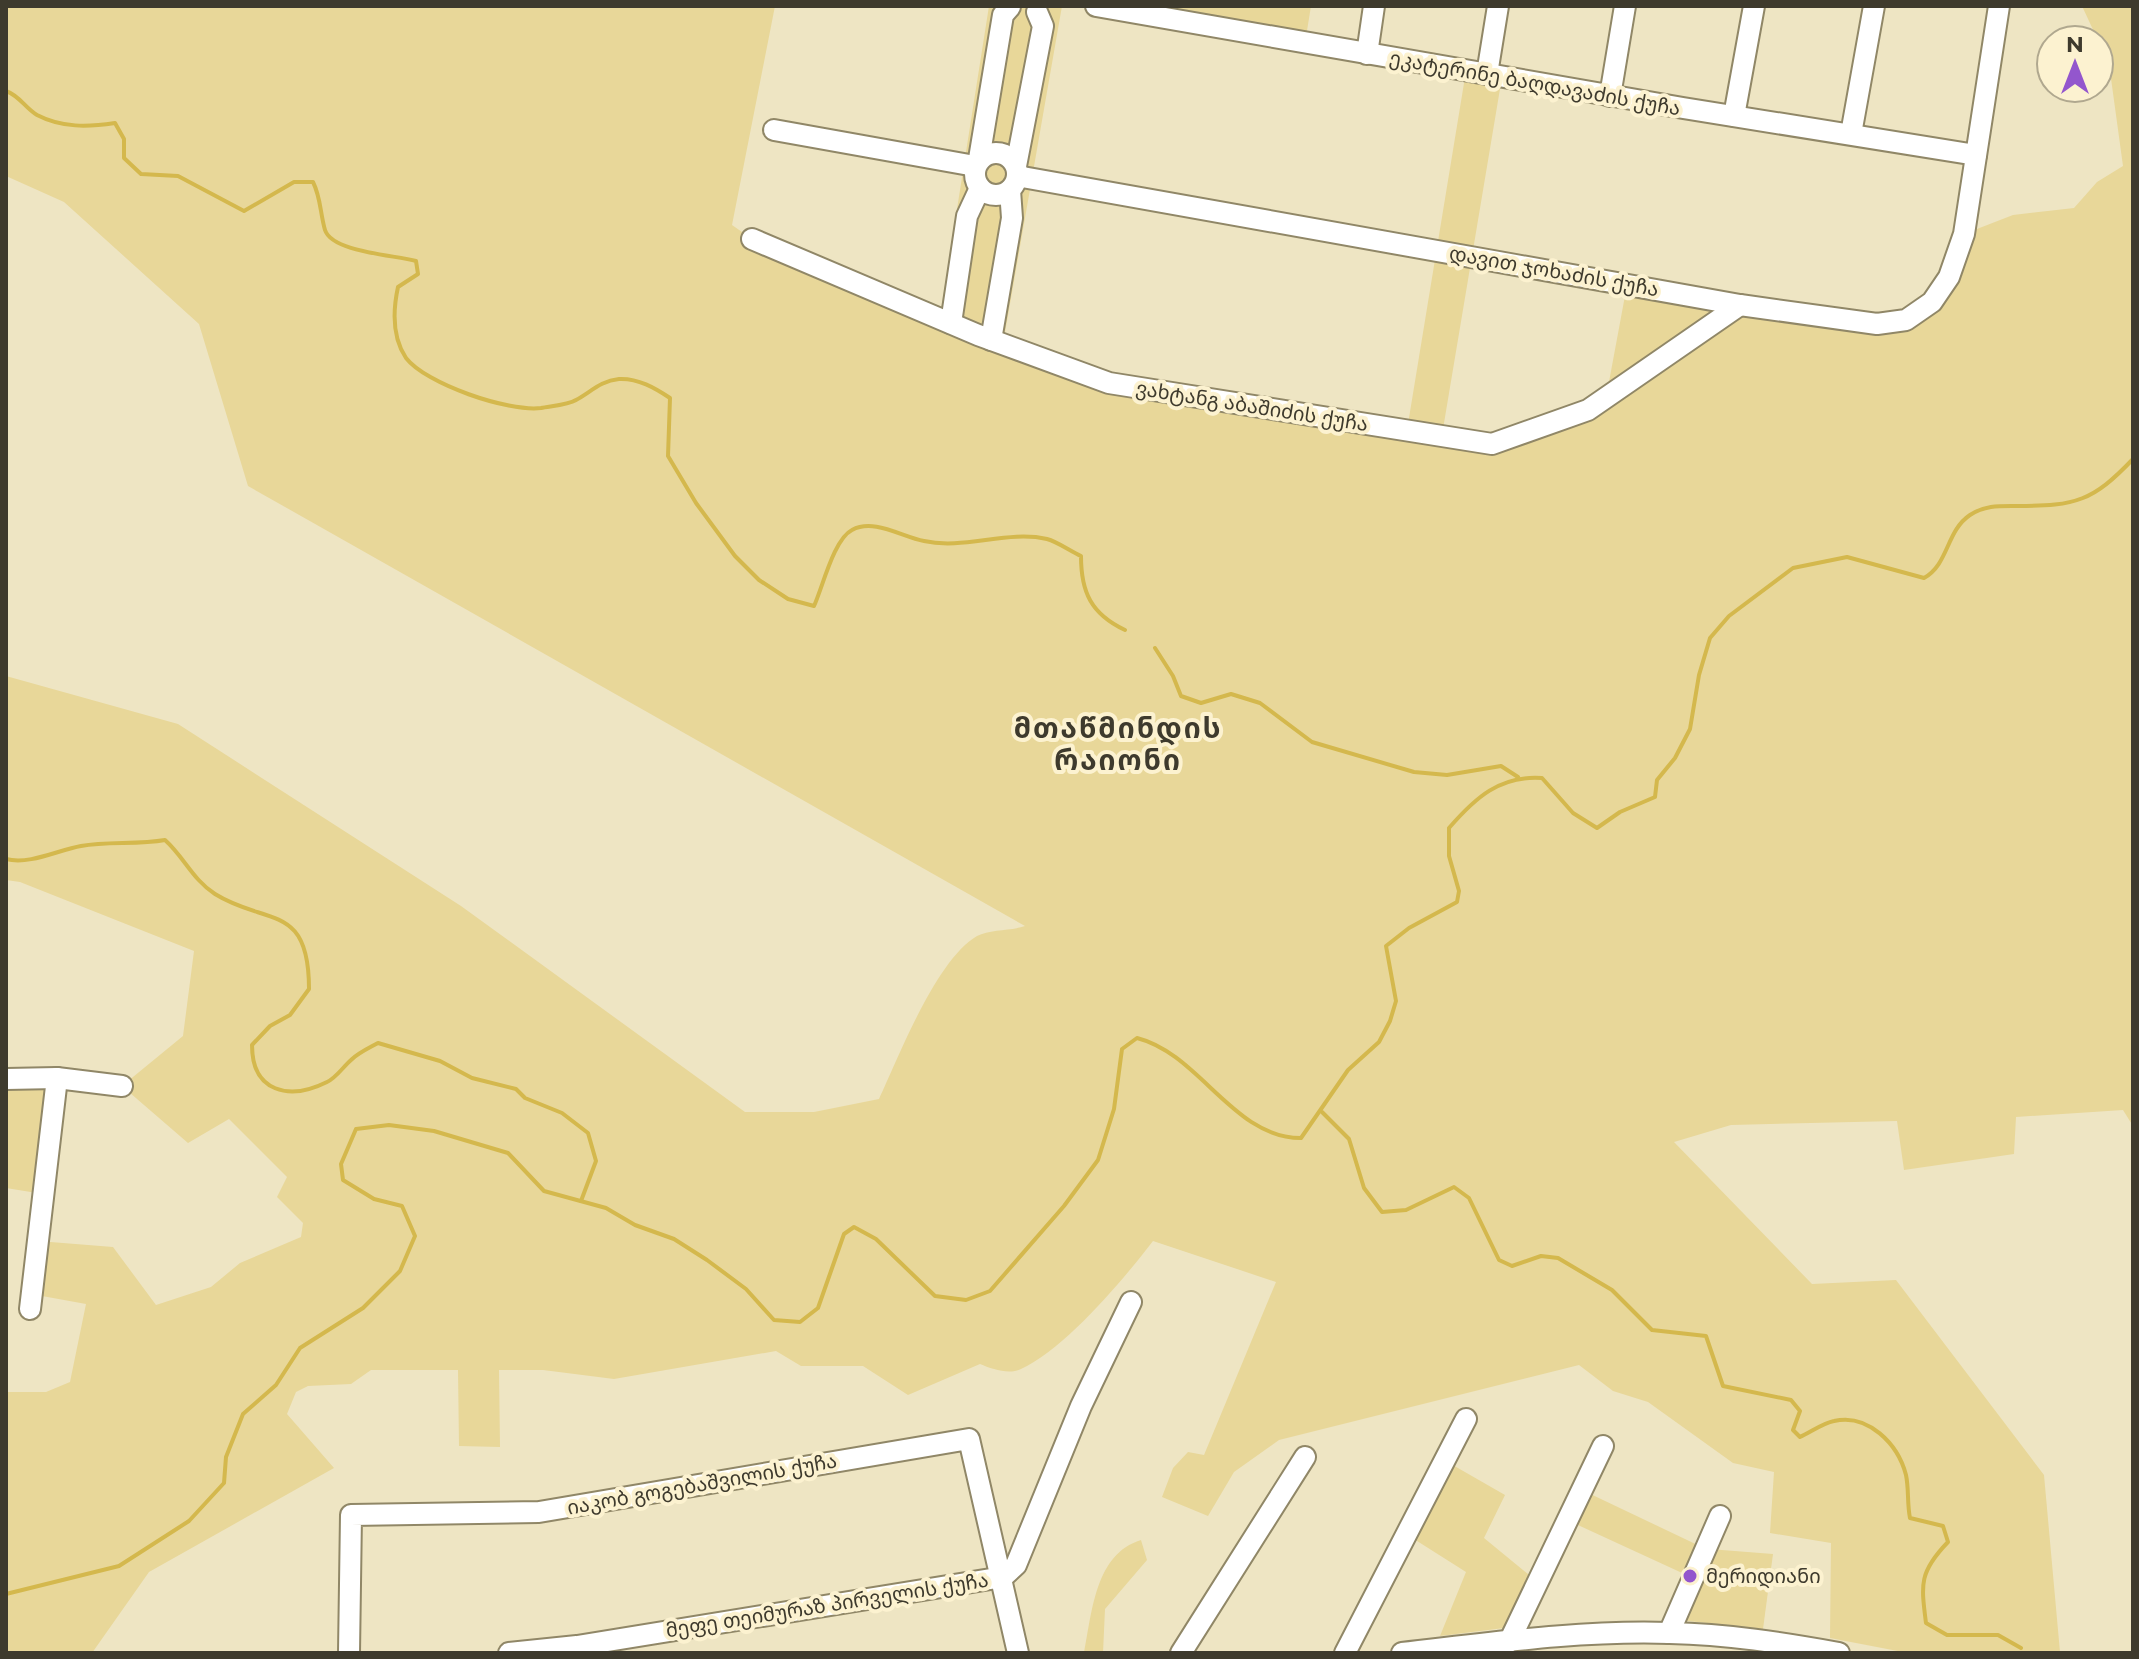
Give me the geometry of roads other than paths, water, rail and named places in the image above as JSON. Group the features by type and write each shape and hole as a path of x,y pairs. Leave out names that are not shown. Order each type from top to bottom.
{"street":[{"name":"ეკატერინე ბაღდავაძის ქუჩა","path":"1096,6 1610,96 1976,155"},
{"path":"1367,54 1374,6"},
{"path":"1487,74 1498,6"},
{"path":"1610,96 1625,6"},
{"path":"1734,116 1754,6"},
{"path":"1851,134 1874,6"},
{"name":"დავით ჯოხაძის ქუჩა","path":"1014,177 1740,305 1877,324 1906,320 1932,302 1949,277 1964,234 1999,6"},
{"path":"991,340 1012,218 1014,177 1043,26 1041,9 1021,14 1010,7 1003,15 974,177 980,188 993,195 1014,177"},
{"path":"774,130 977,163 997,152 1006,155 1014,177"},
{"path":"951,323 967,216 980,188"},
{"name":"ვახტანგ აბაშიძის ქუჩა","path":"752,239 991,340 1109,383 1492,444 1588,410 1740,305"},
{"path":"6,1079 57,1078 122,1086"},
{"path":"30,1309 57,1078"},
{"path":"1003,1577 1016,1565 1081,1406 1131,1302"},
{"path":"1345,1653 1466,1419"},
{"name":"იაკობ გოგებაშვილის ქუჩა","path":"349,1653 351,1515 539,1512 969,1439 1018,1653"},
{"path":"1509,1642 1603,1446"},
{"path":"1181,1653 1305,1457"},
{"path":"1669,1633 1720,1516"},
{"name":"მეფე თეიმურაზ პირველის ქუჩა","path":"509,1653 577,1650 1003,1577"},
{"path":"1402,1653 1599,1633 1669,1633 1839,1653"}],"waterway":[{"path":"6,91 37,115 56,122 85,126 115,123 124,139 124,158 141,174 178,176 244,211 294,182 313,182 325,230 330,237 365,252 416,261 418,274 398,287 395,305 398,341 406,358 416,368 449,386 489,401 527,408 569,403 601,384 619,379 640,382 664,394 670,398 668,456 696,503 735,556 759,580 788,599 814,606 840,543 852,530 861,527 879,527 939,543 1032,537 1051,540 1081,556 1083,580 1090,600 1104,617 1125,630"},
{"path":"6,1594 119,1566 189,1521 224,1483 226,1457 243,1414 276,1385 300,1348 363,1308 400,1271 415,1236 402,1206 374,1199 343,1180 341,1164 356,1129 389,1125 434,1131 508,1153 544,1191 606,1208 635,1225 674,1239 746,1289 774,1320 800,1322 818,1308 844,1234 854,1227 876,1239 935,1296 966,1300 990,1291 1064,1206 1098,1160 1114,1109 1122,1049 1137,1038 1180,1060 1256,1125 1277,1134 1301,1138 1348,1070 1379,1042 1390,1021 1396,1001 1386,946 1409,928 1457,902 1459,891 1449,856 1449,828 1479,798 1513,780 1542,778 1573,813 1597,828 1620,812 1655,797 1657,780 1675,758 1690,729 1699,675 1710,638 1729,616 1793,568 1847,557 1924,578 1938,564 1956,530 1970,515 1993,507 2055,505 2082,498 2106,484 2133,459"},
{"path":"1155,648 1173,676 1181,696 1201,703 1231,694 1260,703 1312,742 1414,772 1447,775 1501,766 1518,777"},
{"path":"6,859 34,859 91,845 165,840 207,888 234,904 281,921 293,929 301,942 307,961 309,989 290,1015 270,1026 252,1045 258,1073 266,1082 287,1091 313,1088 330,1080 354,1057 378,1043 440,1061 472,1078 516,1089 525,1098 562,1113 588,1133 596,1161 581,1201"},
{"path":"1322,1112 1349,1139 1364,1188 1382,1212 1406,1210 1454,1187 1469,1198 1499,1260 1512,1266 1541,1256 1558,1258 1612,1290 1652,1330 1706,1336 1723,1386 1791,1400 1800,1411 1793,1430 1800,1437 1830,1422 1847,1420 1870,1426 1880,1433 1902,1463 1907,1480 1910,1518 1943,1526 1948,1542 1932,1562 1924,1579 1926,1623 1947,1635 1998,1635 2021,1648"}],"place":[{"name":"მერიდიანი","path":"1690,1576"}],"district":[{"name":"მთაწმინდის რაიონი","path":"1118,744"}]}
